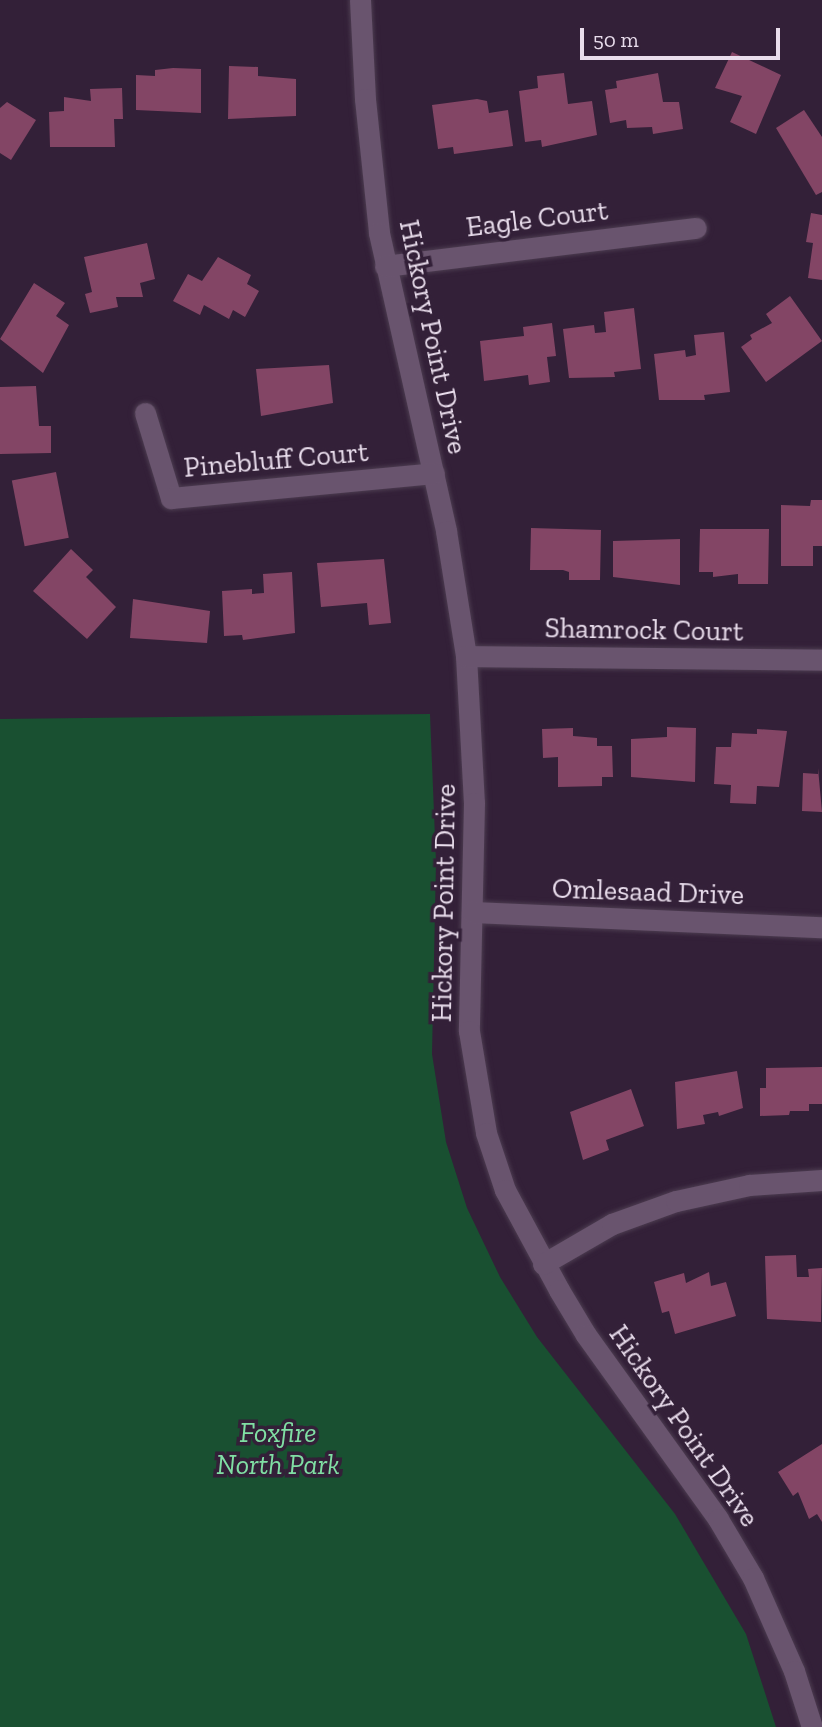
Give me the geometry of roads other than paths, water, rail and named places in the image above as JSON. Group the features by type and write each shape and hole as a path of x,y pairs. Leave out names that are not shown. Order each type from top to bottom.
{"street":[{"name":"Hickory Point Drive","path":"360,0 365,99 385,266 433,473 466,656 473,760 469,1031 479,1103 495,1166 543,1264 586,1335 718,1519 753,1578 794,1671 812,1727"},
{"name":"Eagle Court","path":"385,266 696,228"},
{"name":"Pinebluff Court","path":"145,413 171,498 433,473"},
{"name":"Shamrock Court","path":"466,656 822,660"},
{"name":"Omlesaad Drive","path":"471,912 822,927"},
{"path":"543,1264 612,1224 676,1201 749,1185 822,1180"}],"park label":[{"name":"Foxfire North Park","path":"278,1449"}]}
